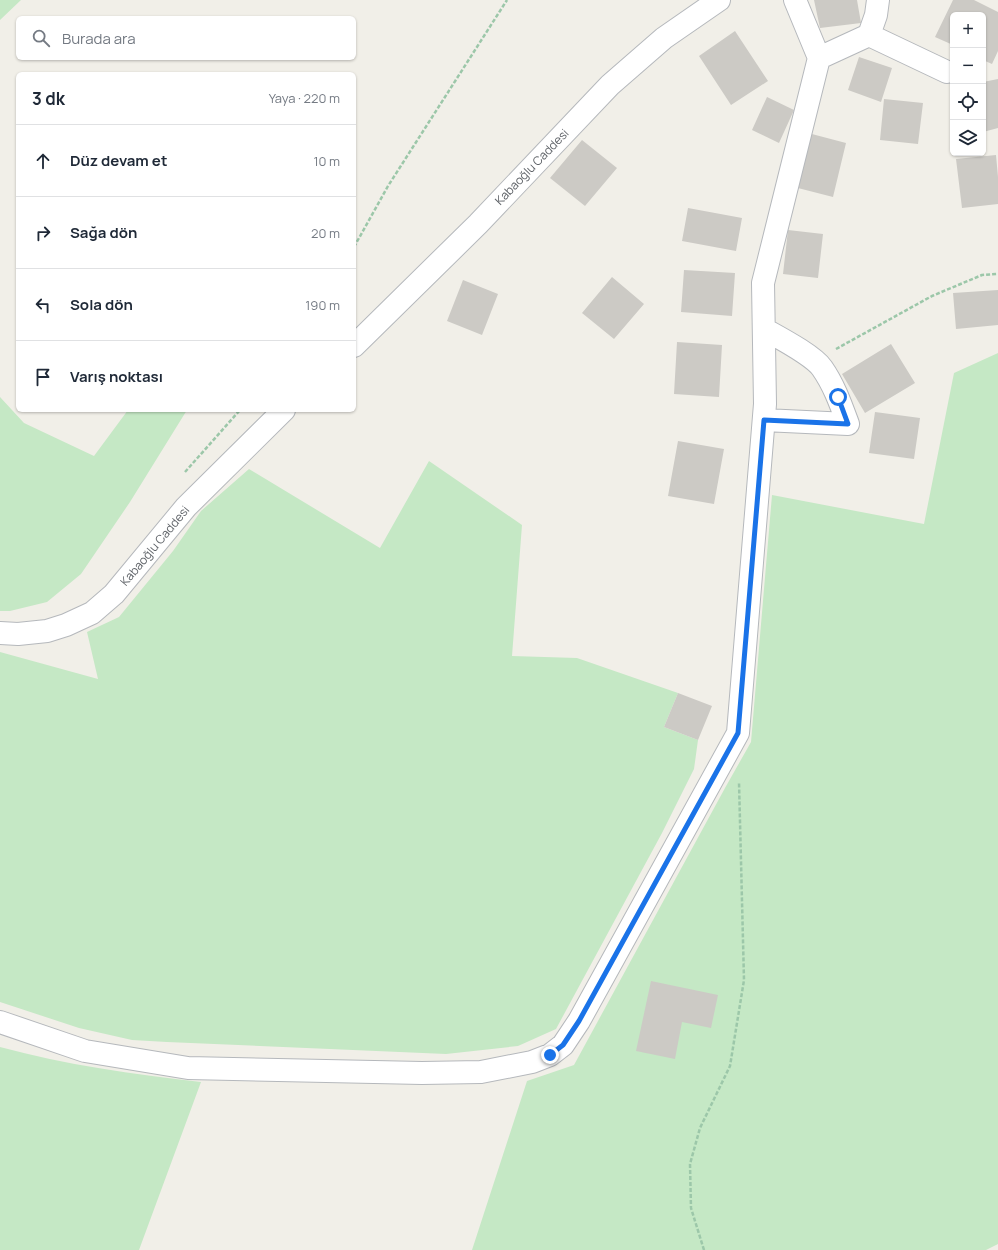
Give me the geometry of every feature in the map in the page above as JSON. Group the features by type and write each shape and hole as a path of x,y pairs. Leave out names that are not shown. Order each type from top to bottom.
{"street":[{"name":"Kabaoğlu Caddesi","path":"356,344 478,224 610,85 664,38 719,0"},
{"path":"0,1022 85,1051 188,1068 414,1073 481,1072 532,1062 550,1055 563,1045 579,1021 738,733 765,404 763,283 819,58 795,0"},
{"path":"819,58 869,35 876,15 878,0"},
{"path":"869,35 947,72"},
{"path":"764,329 801,350 822,367 838,397 848,424 764,420"},
{"name":"Kabaoğlu Caddesi","path":"0,633 18,634 47,631 66,625 92,613 114,594 186,507 282,412"}],"path":[{"path":"356,243 388,186 507,0"},
{"path":"814,360 932,296 982,276 998,274"},
{"path":"704,1250 690,1208 690,1164 700,1128 730,1066 744,980 739,781"}],"green space":[{"path":"0,0 21,0 0,20"},
{"path":"998,353 998,1244 986,1250 472,1250 527,1081 574,1065 751,742 772,495 924,524 954,373"},
{"path":"0,397 24,423 94,456 127,412 186,412 130,502 81,574 47,602 10,611 0,611"},
{"path":"429,461 522,525 512,656 577,658 678,693 664,727 698,740 694,769 662,833 556,1029 518,1046 446,1054 167,1042 132,1040 79,1028 0,1002 0,652 98,679 87,632 119,617 173,551 201,511 249,469 380,548"},
{"path":"0,1047 50,1059 100,1068 201,1082 139,1250 0,1250"}],"building":[{"path":"814,0 857,0 861,23 820,28"},
{"path":"953,0 974,0 998,12 998,51 992,64 986,61 986,12 950,12 950,44 935,37"},
{"path":"735,31 768,81 731,105 699,56"},
{"path":"859,57 892,68 881,102 848,90"},
{"path":"998,79 998,128 986,131 986,84 986,81"},
{"path":"767,97 794,110 779,143 752,130"},
{"path":"884,99 923,103 918,144 880,140"},
{"path":"808,133 846,143 833,197 794,187"},
{"path":"582,140 617,168 585,206 550,178"},
{"path":"996,155 998,204 962,208 956,159"},
{"path":"688,208 742,218 736,251 682,241"},
{"path":"788,230 823,234 818,278 783,274"},
{"path":"684,270 735,273 732,316 681,312"},
{"path":"612,277 644,304 614,339 582,313"},
{"path":"463,280 498,294 482,335 447,321"},
{"path":"998,290 998,325 956,329 953,293"},
{"path":"677,342 722,345 719,397 674,394"},
{"path":"891,344 915,383 865,413 842,374"},
{"path":"875,412 920,418 914,459 869,453"},
{"path":"678,441 724,449 714,504 668,496"},
{"path":"678,693 712,706 698,740 664,727"},
{"path":"651,981 718,995 711,1028 682,1022 675,1059 636,1051"}],"route":[{"path":"550,1055 563,1045 579,1021 738,733 764,420 848,424 838,397"}]}
